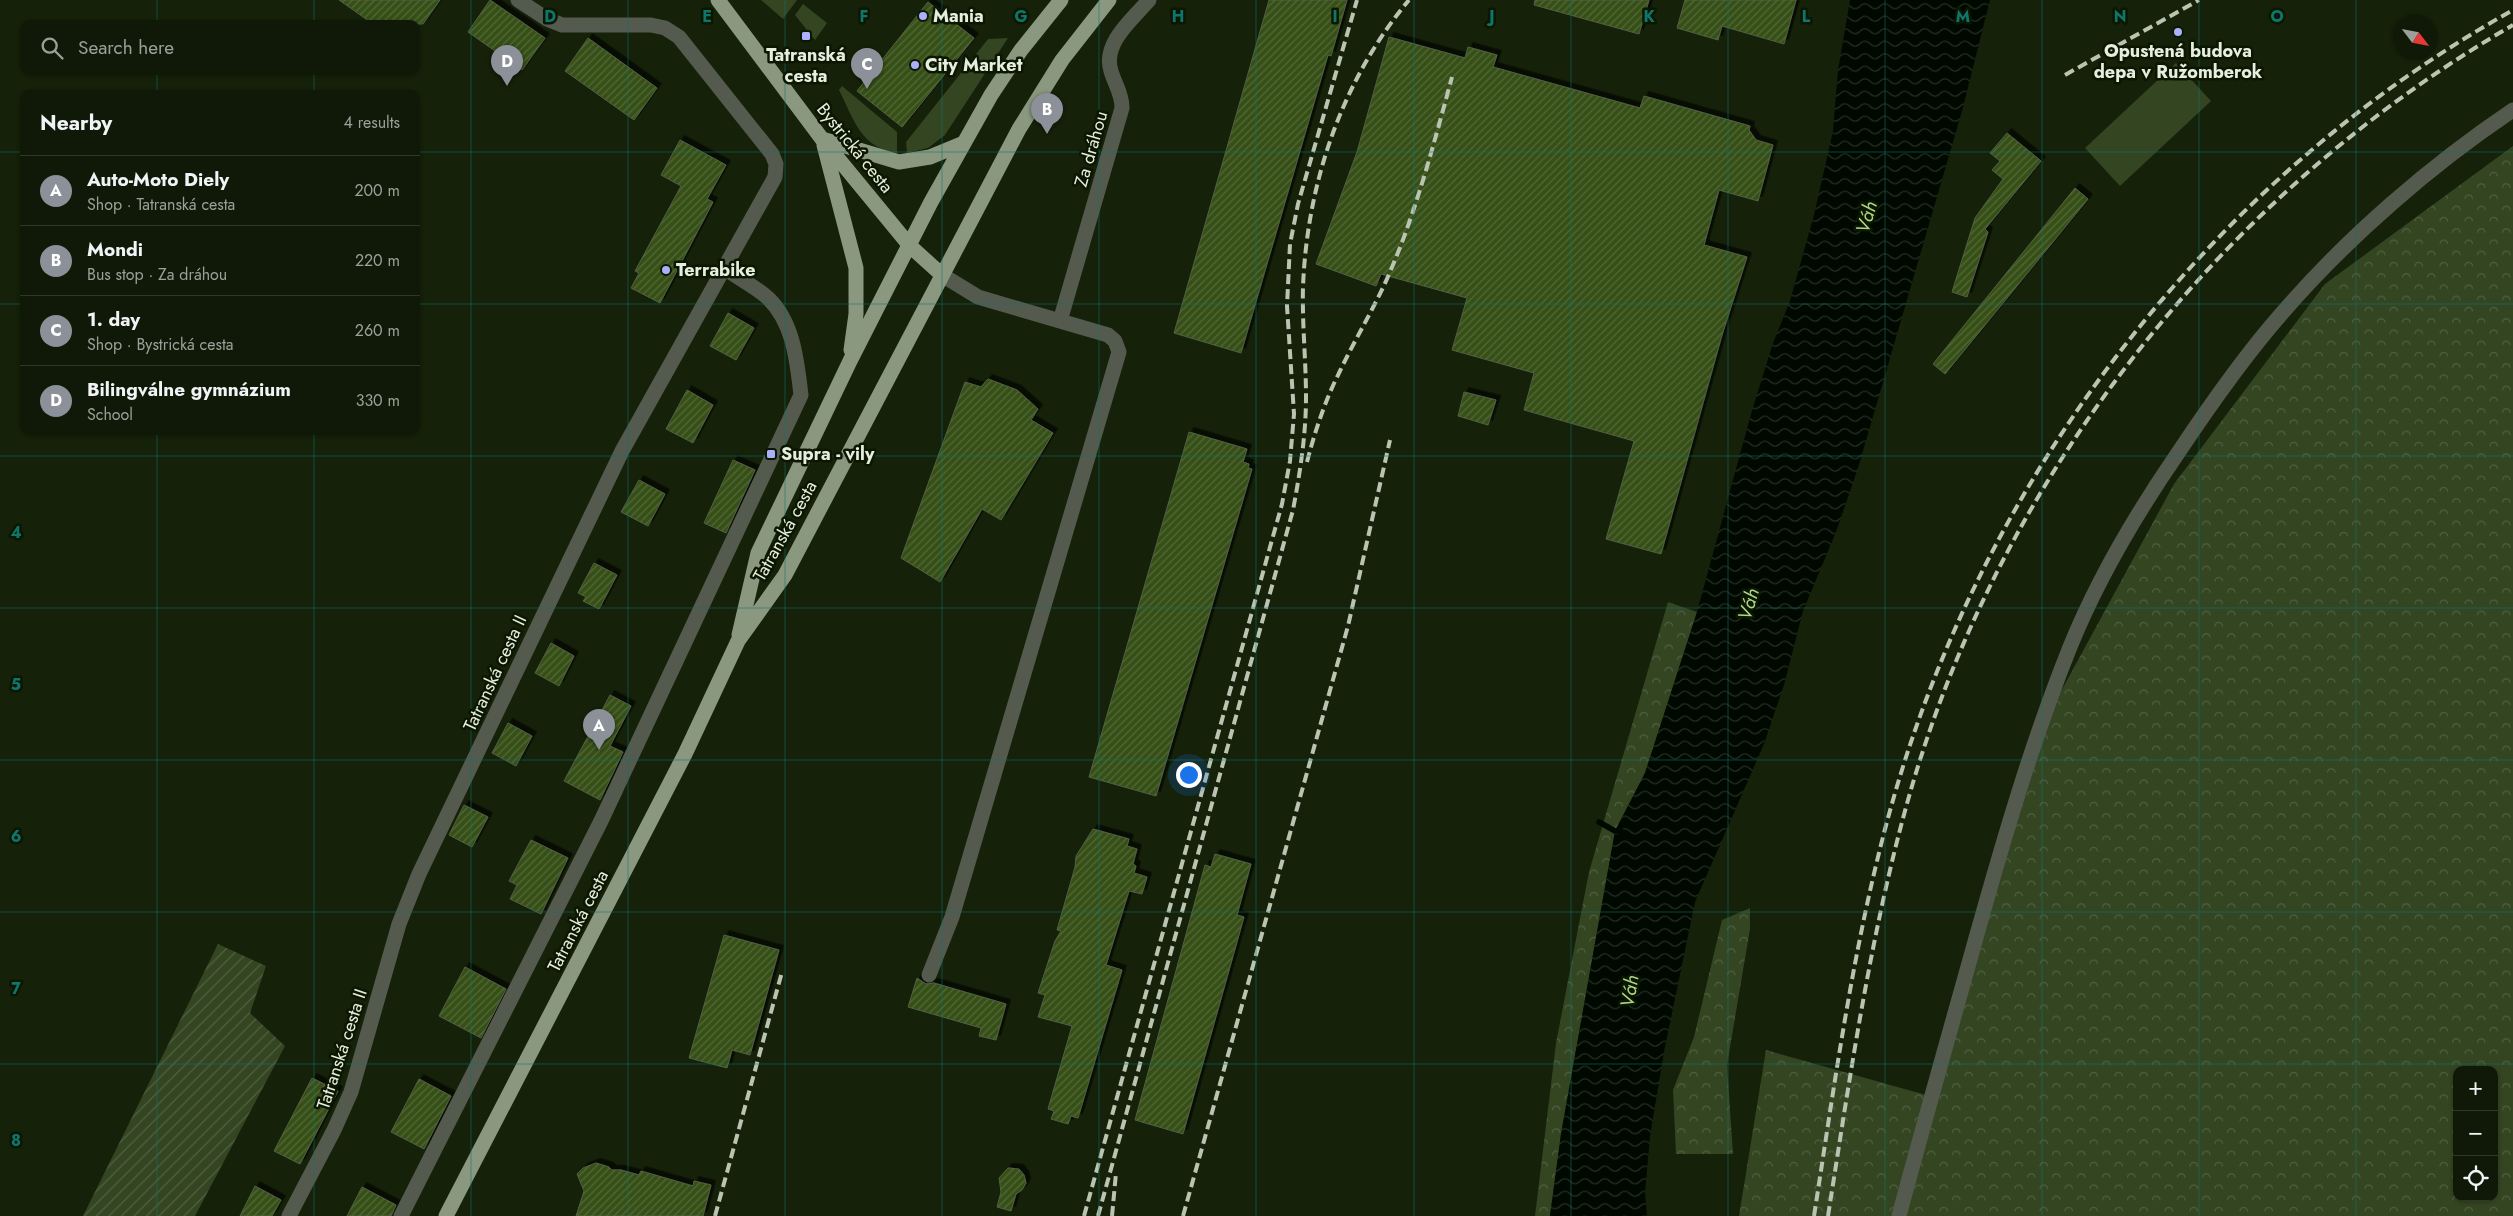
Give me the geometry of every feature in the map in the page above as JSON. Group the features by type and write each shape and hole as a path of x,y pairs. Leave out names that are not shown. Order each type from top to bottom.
{"main road":[{"name":"Bystrická cesta","path":"718,0 822,139 910,246 942,275"},
{"name":"Tatranská cesta","path":"738,642 758,553 850,362 964,143 1020,50 1061,0"},
{"name":"Tatranská cesta","path":"446,1216 685,754 738,642 785,574 987,186 1044,87 1085,28 1109,0"},
{"path":"822,139 899,162 925,159 964,143"},
{"path":"822,139 856,268 856,314 850,362"}],"street":[{"name":"Tatranská cesta II","path":"289,1216 352,1092 399,924 419,874 618,460 775,177 776,164 772,154 679,37 664,28 651,25 562,25 547,19 518,0"},
{"name":"Za dráhou","path":"1060,321 1122,108 1122,95 1111,72 1109,59 1114,41 1150,0"},
{"path":"1899,1216 2020,785 2070,646 2106,569 2149,495 2214,400 2283,312 2345,248 2408,190 2470,139 2513,110"},
{"path":"401,1216 600,821 801,395 796,357 787,325 769,299 724,268"},
{"path":"929,975 952,918 1119,352 1115,341 1108,335 978,297 942,275"}],"green space":[{"path":"761,0 797,0 783,19"},
{"path":"803,4 827,23 815,40 795,15"},
{"path":"1008,38 945,135 928,148 907,153 906,142 988,39"},
{"path":"2176,63 2211,101 2120,186 2085,148"},
{"path":"842,86 897,132 897,153 875,145 860,131 839,90"},
{"path":"2513,146 2513,1216 1739,1216 1766,1050 1933,1097 1969,969 2053,706 2174,484 2325,284"},
{"path":"1668,602 1697,612 1645,773 1615,831 1561,1134 1550,1216 1535,1216 1556,1043 1589,872"},
{"path":"1750,908 1750,929 1727,1065 1733,1154 1676,1154 1673,1090 1694,1037 1722,920"},
{"path":"218,944 266,966 250,1013 285,1046 195,1216 83,1216"}],"water":[{"name":"Váh","path":"1850,0 1990,0 1962,111 1858,468 1836,532 1803,611 1784,685 1764,744 1695,902 1664,1052 1650,1136 1645,1193 1647,1216 1550,1216 1561,1134 1615,831 1645,773 1697,612 1751,414 1773,343 1790,301 1814,215 1833,131 1838,70"}],"building":[{"path":"339,0 440,0 423,24 420,24 420,20 367,20"},
{"path":"490,0 545,38 522,70 468,32"},
{"path":"1269,0 1347,0 1331,56 1328,55 1241,353 1174,333"},
{"path":"1535,0 1649,0 1639,34 1534,5"},
{"path":"1685,0 1796,0 1784,44 1722,26 1718,40 1677,28"},
{"name":"City Market","path":"928,2 974,38 902,127 857,91"},
{"path":"1389,37 1465,58 1468,47 1497,55 1493,67 1640,108 1644,96 1750,126 1749,130 1756,140 1773,145 1758,201 1719,190 1704,245 1747,257 1722,335 1661,554 1606,539 1634,441 1524,410 1534,373 1452,350 1467,298 1381,274 1376,286 1316,264 1357,152"},
{"path":"588,38 657,88 634,120 565,71"},
{"path":"2007,133 2041,161 1985,229 1988,232 1967,297 1952,292 1975,218 2003,179 1992,170 2000,161 1990,153"},
{"path":"680,140 726,165 707,199 713,202 660,303 631,288 639,273 635,271 681,186 661,175"},
{"path":"2075,188 2088,199 1945,374 1933,364"},
{"path":"728,313 754,328 736,360 710,346"},
{"path":"988,379 1017,390 1038,409 1031,420 1053,433 1001,520 982,509 940,582 901,558 965,382 981,387"},
{"path":"687,390 713,405 693,443 666,429"},
{"path":"1464,392 1496,400 1488,425 1458,416"},
{"path":"1189,432 1247,449 1243,462 1249,464 1248,468 1252,469 1156,796 1089,777"},
{"path":"733,460 755,470 726,533 704,523"},
{"path":"639,480 665,494 648,526 621,512"},
{"path":"594,563 617,575 599,609 583,601 586,597 578,593"},
{"path":"551,643 574,656 559,686 535,673"},
{"path":"610,695 631,706 610,746 623,752 600,800 564,781"},
{"path":"508,723 532,736 516,766 492,753"},
{"path":"464,805 488,817 472,847 449,835"},
{"path":"1093,829 1129,839 1127,846 1137,849 1133,864 1136,866 1134,873 1147,877 1142,894 1129,891 1106,965 1122,970 1078,1118 1071,1116 1068,1124 1051,1119 1054,1111 1048,1109 1072,1026 1038,1017 1045,995 1038,993 1055,941 1061,931 1057,930 1075,867 1076,856"},
{"path":"531,840 568,858 541,914 510,899 517,885 509,881"},
{"path":"1215,854 1251,864 1237,915 1244,917 1183,1134 1135,1120 1205,865 1211,867"},
{"path":"724,935 779,950 750,1055 732,1050 727,1068 689,1058"},
{"path":"465,967 506,989 481,1038 439,1016"},
{"path":"917,978 926,984 934,983 1006,1004 996,1040 979,1036 981,1028 908,1007"},
{"path":"312,1078 338,1091 300,1164 274,1151"},
{"path":"419,1079 451,1096 424,1149 391,1132"},
{"path":"596,1163 609,1167 612,1170 621,1170 639,1175 641,1171 693,1186 694,1181 711,1185 703,1216 576,1216 584,1191 577,1174 583,1168"},
{"path":"1008,1168 1019,1169 1024,1175 1026,1183 1022,1190 1016,1194 1011,1211 997,1207 1001,1192 999,1178"},
{"path":"255,1186 281,1200 272,1216 240,1216"},
{"path":"362,1187 396,1205 391,1216 347,1216"}],"waterway":[{"path":"1599,822 1615,831 1621,831"}],"railway":[{"path":"1084,1216 1282,504 1290,461 1294,414 1287,306 1290,244 1298,204 1357,0"},
{"path":"1098,1216 1293,510 1302,454 1306,411 1303,301 1306,248 1321,172 1332,134 1347,99 1385,31 1409,0"},
{"path":"2065,75 2199,0"},
{"path":"1814,1216 1848,1003 1881,845 1895,793 1937,673 1990,556 2054,446 2128,342 2212,245 2304,157 2405,78 2513,10"},
{"path":"1828,1216 1862,1007 1883,903 1908,800 1948,681 2000,566 2063,457 2136,354 2218,259 2309,171 2407,93 2513,25"},
{"path":"1307,462 1329,394 1384,285 1400,248 1424,176 1452,77"},
{"path":"1183,1216 1348,626 1390,440"},
{"path":"715,1216 782,972"},
{"path":"1112,1216 1116,1173"}],"place":[{"name":"Mania","path":"923,16"},
{"name":"Opustená budova depa v Ružomberok","path":"2178,32"},
{"name":"Tatranská cesta","path":"806,36"},
{"name":"City Market","path":"915,65"},
{"name":"Bilingválne gymnázium","path":"507,86"},
{"name":"1. day","path":"867,89"},
{"name":"Mondi","path":"1047,134"},
{"name":"Terrabike","path":"666,270"},
{"name":"Supra - vily","path":"771,454"},
{"name":"Auto-Moto Diely","path":"599,750"}]}
